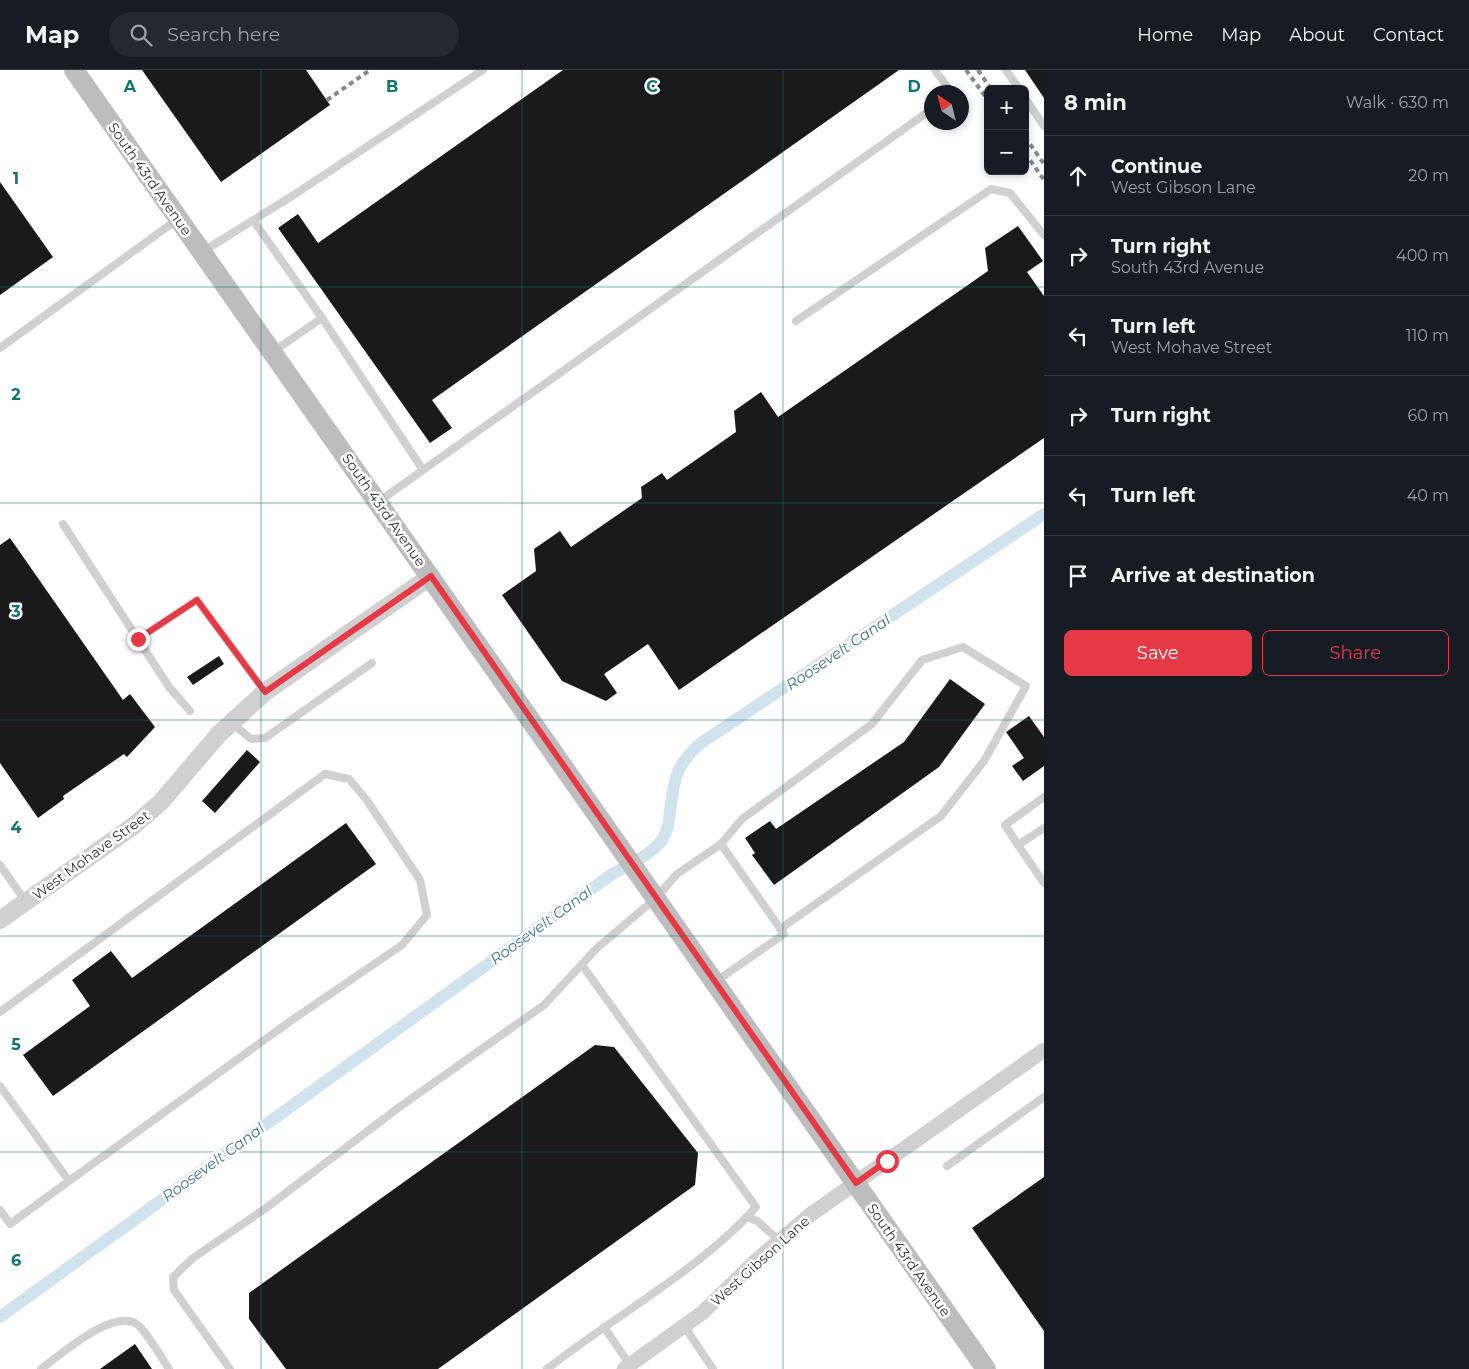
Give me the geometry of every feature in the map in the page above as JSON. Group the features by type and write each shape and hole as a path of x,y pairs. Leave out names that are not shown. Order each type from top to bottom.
{"main road":[{"name":"South 43rd Avenue","path":"74,70 986,1369"}],"street":[{"name":"West Mohave Street","path":"0,920 132,827 161,802 232,722 265,692 431,576"},
{"name":"West Gibson Lane","path":"627,1367 702,1313 758,1258 810,1215 1044,1050"}],"lane":[{"path":"201,252 483,70"},
{"path":"935,70 946,85"},
{"path":"1006,70 1016,85"},
{"path":"1029,104 1044,126"},
{"path":"378,502 924,115"},
{"path":"796,321 991,189 1010,193 1044,235"},
{"path":"0,348 178,219"},
{"path":"253,220 322,318 423,470"},
{"path":"272,352 322,318"},
{"path":"63,524 169,687 190,711"},
{"path":"138,639 197,600 265,692"},
{"path":"230,1369 174,1290 173,1277 193,1258 266,1208 398,1108 544,1005 597,948 656,898 677,874 721,844 742,819 872,724 922,660 962,647 1026,686 984,761 941,816 780,929"},
{"path":"232,722 251,739 266,738 372,663"},
{"path":"0,1012 325,774 349,779 366,799 420,880 427,914 402,945 292,1020 10,1224 0,1210"},
{"path":"1044,797 1005,826 1044,883"},
{"path":"1018,845 1044,828"},
{"path":"714,982 784,934 721,844"},
{"path":"0,865 26,902"},
{"path":"547,1369 699,1258 747,1218 756,1207 582,965"},
{"path":"0,1086 69,1181"},
{"path":"947,1166 1044,1097"},
{"path":"747,1218 757,1221 780,1240"},
{"path":"41,1369 106,1323 127,1321 137,1324 169,1369"},
{"path":"684,1326 713,1369"},
{"path":"604,1327 627,1367"}],"building":[{"path":"142,70 306,70 330,105 221,182"},
{"path":"563,70 899,70 432,400 452,428 430,443 278,228 298,214 318,243"},
{"path":"1025,70 1044,70 1044,98"},
{"path":"0,182 53,257 0,295"},
{"path":"1018,226 1043,261 1027,272 1044,296 1044,438 679,690 648,644 604,674 617,693 606,701 562,681 502,595 536,571 534,549 560,531 571,547 642,498 641,487 662,473 667,480 736,432 734,411 761,392 778,417 988,271 985,248"},
{"path":"10,538 123,700 130,694 155,727 127,757 124,754 63,796 64,799 38,818 0,763 0,545"},
{"path":"219,656 224,664 193,685 187,677"},
{"path":"950,679 985,704 939,767 774,885 752,855 755,853 745,838 770,821 776,829 904,742"},
{"path":"1029,716 1044,737 1044,766 1023,781 1012,766 1024,758 1006,732"},
{"path":"247,750 260,762 215,813 202,801"},
{"path":"346,823 376,864 53,1096 23,1055 90,1006 72,980 111,951 132,978"},
{"path":"595,1045 614,1047 698,1153 695,1185 438,1369 286,1369 249,1319 249,1293"},
{"path":"1044,1177 1044,1331 972,1228"},
{"path":"135,1344 152,1369 100,1369"}],"waterway":[{"name":"Roosevelt Canal","path":"0,1317 608,877 651,851 662,840 667,830 673,790 681,765 701,743 1044,514"}],"railway":[{"path":"327,100 370,70"},
{"path":"966,70 984,95"},
{"path":"978,70 988,85"},
{"path":"1029,143 1044,164"},
{"path":"1029,159 1044,180"}],"route":[{"path":"138,639 197,600 265,692 431,576 856,1183 887,1161"}]}
